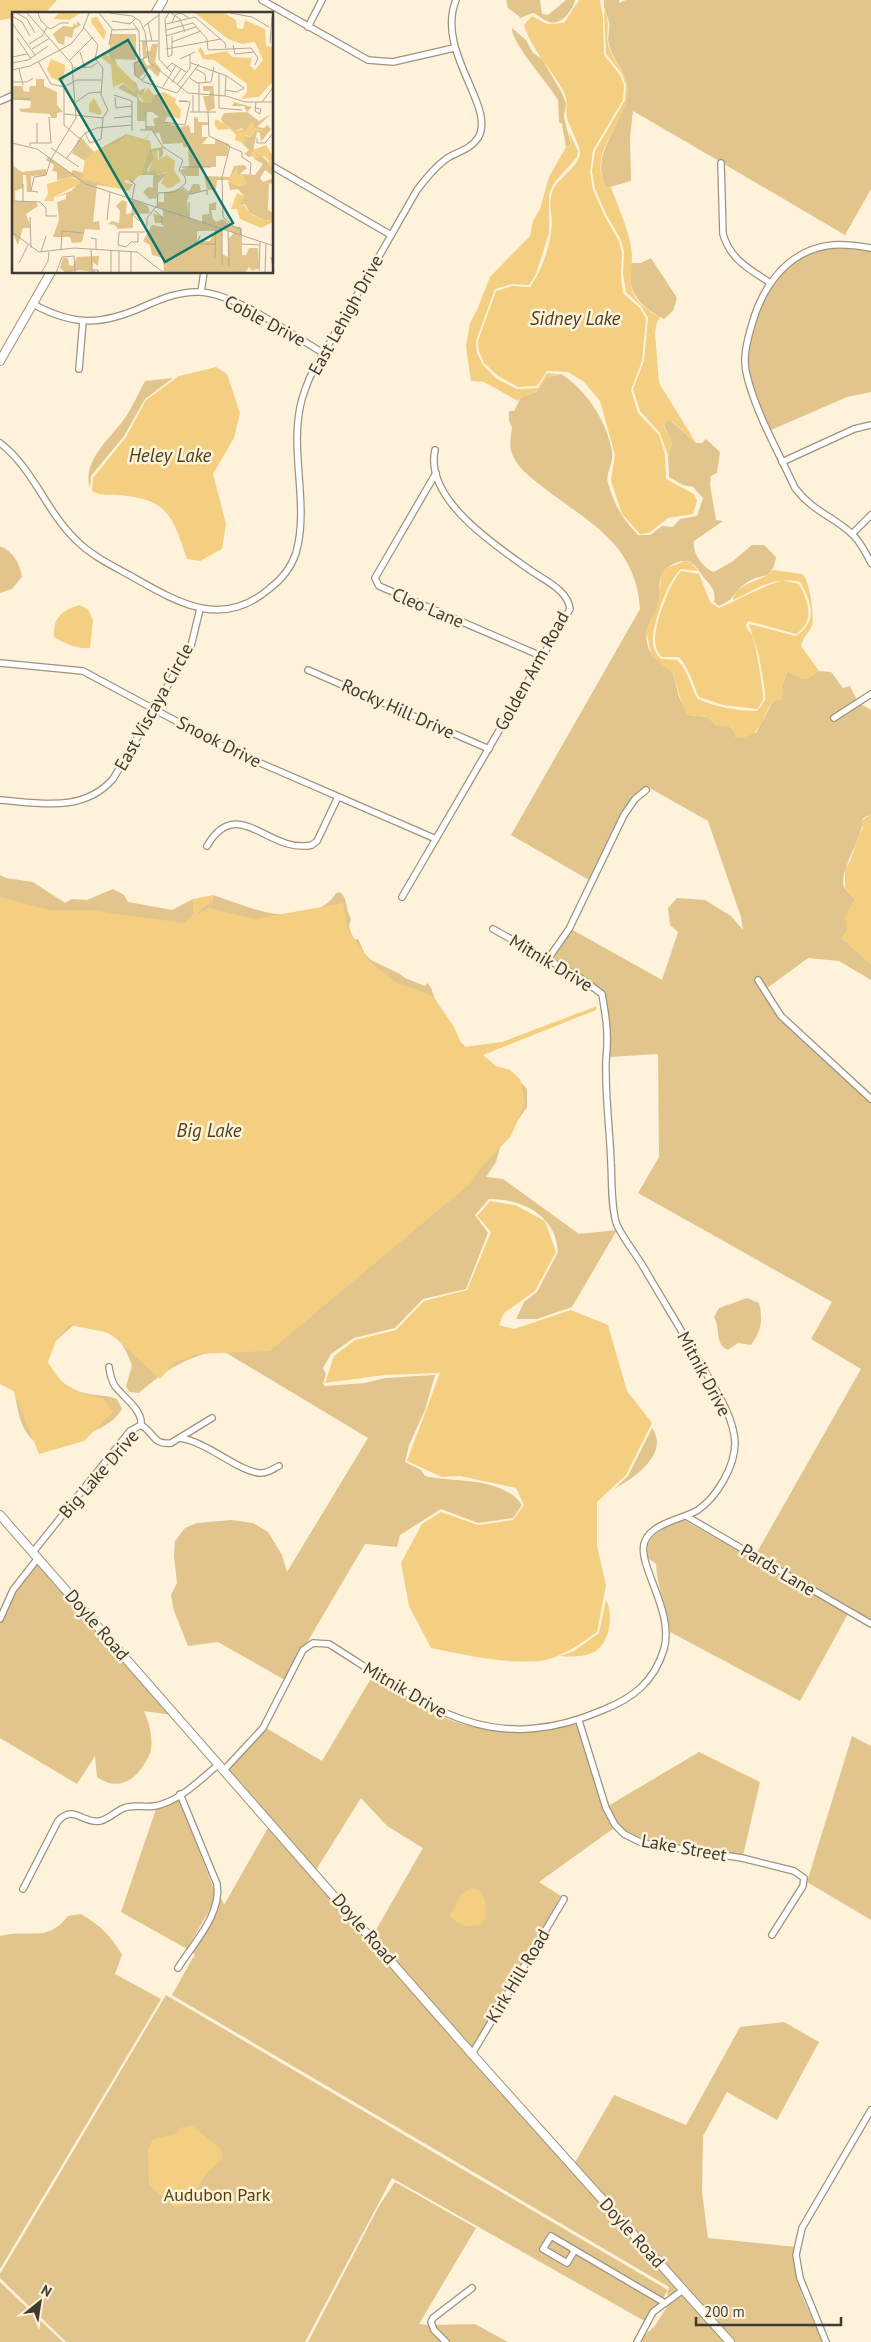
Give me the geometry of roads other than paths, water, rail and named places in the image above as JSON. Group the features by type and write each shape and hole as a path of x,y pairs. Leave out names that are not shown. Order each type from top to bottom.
{"main road":[{"path":"156,12 163,0"},
{"path":"0,361 50,274"},
{"name":"Doyle Road","path":"0,1515 472,2054 729,2342"}],"street":[{"path":"262,0 351,52 378,61 393,62 454,48"},
{"path":"308,27 322,0"},
{"name":"East Lehigh Drive","path":"200,609 215,611 249,603 278,582 291,566 299,542 302,524 298,446 302,399 323,353 426,177 448,158 472,145 482,129 479,107 454,48 452,20 456,0"},
{"path":"0,100 12,96"},
{"path":"721,163 723,234 726,245 744,266 769,282"},
{"path":"274,167 391,235"},
{"path":"871,248 833,245 817,248 802,254 784,266 769,282 756,312 746,344 746,375 782,462 795,488 804,501 852,534 871,563"},
{"path":"201,292 204,274"},
{"name":"Coble Drive","path":"33,304 51,313 83,321 113,319 170,296 201,292 240,304 323,353"},
{"path":"79,369 83,321"},
{"path":"782,462 854,429 871,425"},
{"path":"0,443 16,456 77,542 91,553 171,598 200,609"},
{"name":"Golden Arm Road","path":"402,897 570,609 569,601 558,589 485,537 464,517 444,492 436,473 433,458 435,450"},
{"name":"Cleo Lane","path":"436,473 375,578 378,586 541,656"},
{"path":"852,534 871,515"},
{"name":"East Viscaya Circle","path":"0,800 68,804 93,796 104,790 113,779 191,646 200,609"},
{"name":"Snook Drive","path":"0,663 83,671 228,749 436,839"},
{"name":"Rocky Hill Drive","path":"308,670 489,749"},
{"path":"834,718 871,694"},
{"path":"548,959 569,929 624,815 635,799 646,790"},
{"path":"207,846 214,835 226,825 236,823 244,824 277,841 293,846 312,845 317,841 338,797"},
{"name":"Mitnik Drive","path":"23,1889 58,1821 65,1815 70,1813 89,1821 100,1821 125,1808 155,1806 180,1794 222,1767 263,1728 304,1650 313,1643 329,1644 428,1706 463,1721 482,1726 531,1729 553,1727 579,1721 635,1695 645,1686 657,1667 667,1638 665,1613 646,1562 643,1549 645,1541 657,1528 686,1516 708,1501 726,1475 735,1444 733,1433 722,1400 616,1223 606,1072 608,1036 602,994 585,980 493,929"},
{"path":"758,980 781,1016 871,1099"},
{"name":"Big Lake Drive","path":"0,1619 13,1590 36,1555 130,1431 141,1424 141,1418 135,1409 114,1384 109,1367"},
{"path":"141,1424 160,1443 171,1443 212,1418"},
{"path":"180,1438 197,1441 256,1472 267,1472 279,1466"},
{"name":"Pards Lane","path":"686,1516 871,1624"},
{"name":"Lake Street","path":"579,1721 606,1808 615,1825 624,1834 642,1843 742,1858 794,1870 804,1878 798,1895 772,1935"},
{"path":"178,1968 210,1916 218,1898 216,1884 180,1794"},
{"name":"Kirk Hill Road","path":"472,2054 564,1899"},
{"path":"826,2342 800,2278 796,2255 802,2228 871,2110"},
{"path":"575,2250 568,2263 543,2249 551,2236 575,2250 665,2303"},
{"path":"446,2342 434,2330 431,2322 433,2318 472,2288"},
{"path":"637,2342 653,2312 683,2290"}],"water":[{"path":"0,0 57,0 46,12 12,12 12,18 0,20"},
{"name":"Sidney Lake","path":"579,0 600,0 603,18 604,55 620,75 624,85 623,100 593,150 590,172 593,190 604,215 619,241 622,253 621,275 623,293 640,308 646,319 642,361 631,390 638,413 659,435 665,454 666,479 694,494 697,501 693,514 668,518 649,533 640,534 622,514 611,481 615,455 600,401 584,382 568,372 547,371 537,386 518,387 498,376 484,363 479,352 478,341 496,291 512,286 530,287 538,273 550,239 552,223 550,200 553,190 575,165 580,153 567,118 564,92 532,43 524,25 532,16 547,24 564,23"},
{"path":"604,10 608,23 610,51 624,75 628,94 620,118 603,151 601,175 606,188 611,187 630,242 632,255 631,284 633,292 637,300 660,317 655,333 659,383 696,443 672,421 666,421 664,426 672,443 668,456 660,433 640,411 633,389 644,361 648,318 641,306 626,292 623,274 624,252 621,240 606,214 595,189 592,171 595,151 625,100 626,85 622,74 606,54"},
{"path":"569,132 578,151 577,157 554,183 549,194 549,233 536,274 529,285 512,284 495,289 476,341 477,353 483,365 497,379 517,389 538,388 547,373 558,374 547,378 534,393 521,397 518,401 484,382 471,381 466,346 470,323 490,277 530,236 533,221 540,209 549,177 566,147 571,145"},
{"name":"Heley Lake","path":"216,367 227,374 240,413 234,438 213,474 226,524 222,549 200,561 187,559 177,531 166,512 148,501 135,497 96,493 92,491 93,478 126,437 146,400 179,376"},
{"path":"685,561 691,563 698,571 681,569 671,582 662,601 656,621 653,638 654,647 661,659 677,660 687,674 698,699 727,708 757,711 765,700 759,656 749,624 796,636 808,624 811,611 808,597 800,582 773,582 733,600 733,598 741,588 773,570 802,574 807,582 811,598 813,621 801,646 819,671 808,679 803,679 787,672 783,683 782,700 773,701 759,727 751,735 735,738 735,733 729,726 716,725 708,717 688,715 683,707 673,673 652,657 646,630 659,602 661,574 667,568"},
{"path":"681,571 699,574 710,602 719,608 777,582 785,581 799,584 807,605 808,618 806,624 796,634 748,621 746,625 752,635 762,687 763,699 757,709 723,705 699,697 688,671 679,657 662,657 658,651 655,639 660,613 672,584"},
{"path":"79,605 88,609 93,621 90,648 71,646 54,637 55,625 59,616"},
{"path":"871,814 871,964 842,938 847,931 845,916 855,899 845,888 845,869 863,828 861,821"},
{"name":"Big Lake","path":"213,895 212,901 199,910 198,914 209,908 255,919 343,903 347,927 370,962 397,983 433,996 454,1027 463,1047 502,1042 597,1006 596,1010 483,1055 496,1066 510,1070 520,1079 525,1103 511,1136 479,1170 471,1183 270,1351 197,1354 174,1363 160,1379 110,1333 70,1325 57,1338 48,1362 59,1379 70,1388 84,1394 103,1398 113,1412 84,1441 39,1454 13,1390 0,1383 0,897 49,910 89,910 184,923 193,915 193,899"},
{"path":"490,1201 515,1205 545,1221 556,1252 535,1291 504,1313 499,1325 514,1329 571,1310 608,1325 627,1391 652,1423 626,1475 597,1502 597,1545 606,1586 597,1632 562,1654 539,1661 498,1660 431,1648 409,1606 401,1563 422,1524 441,1512 478,1525 513,1520 524,1505 516,1488 460,1476 442,1477 407,1461 440,1373 385,1375 325,1383 334,1356 355,1340 396,1330 424,1301 467,1290 491,1232 477,1216"},
{"path":"606,1600 610,1622 603,1644 592,1653 560,1656 574,1651 599,1633"},
{"path":"471,1888 476,1889 483,1895 485,1903 486,1918 480,1925 476,1926 460,1924 450,1916 460,1896"},
{"path":"191,2125 220,2148 223,2158 206,2174 188,2204 175,2208 149,2185 148,2149 153,2139 176,2134 180,2128"}],"park label":[{"name":"Audubon Park","path":"217,2195"}]}
